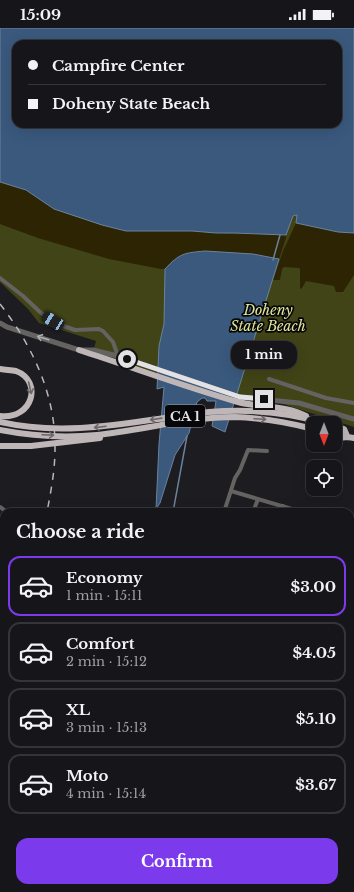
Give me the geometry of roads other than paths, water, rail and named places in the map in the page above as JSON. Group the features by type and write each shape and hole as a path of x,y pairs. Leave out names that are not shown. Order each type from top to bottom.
{"highway":[{"path":"79,350 150,370 239,399 298,412 306,416"},
{"path":"0,370 15,371 24,376 30,385 31,395 28,406 20,413 11,416 0,416"},
{"name":"CA 1","path":"0,422 29,427 66,429 94,428 210,412 236,414"},
{"path":"236,414 275,413 306,419"},
{"path":"236,414 286,422 306,428"},
{"name":"CA 1","path":"0,430 66,439 135,431 236,414"},
{"path":"342,428 351,437"},
{"path":"0,446 31,446 66,439"}],"street":[{"path":"0,278 45,316 58,324 75,330 99,329 103,331 113,342 118,356"},
{"path":"0,323 79,350 93,350 118,356 150,370"},
{"path":"269,379 326,398 354,403"},
{"path":"239,399 299,403 354,419"},
{"path":"225,508 248,450 267,451"},
{"path":"231,491 289,508"},
{"path":"255,508 258,499"}],"water":[{"path":"0,28 354,28 354,233 338,232 296,223 297,215 293,216 286,235 192,231 126,231 102,225 54,209 26,190 0,182"},
{"path":"205,251 253,254 279,259 225,432 212,426 216,401 207,401 205,398 202,398 197,402 189,433 175,455 160,503 156,508 159,444 164,387 157,389 159,346 164,324 165,269 179,257 192,252"}],"waterway":[{"path":"273,260 280,235"},
{"path":"174,508 187,436"}],"railway":[{"path":"0,304 12,320 32,354 40,372 51,409 54,429 55,457 48,508"}],"park label":[{"name":"Doheny State Beach","path":"268,318"}]}
